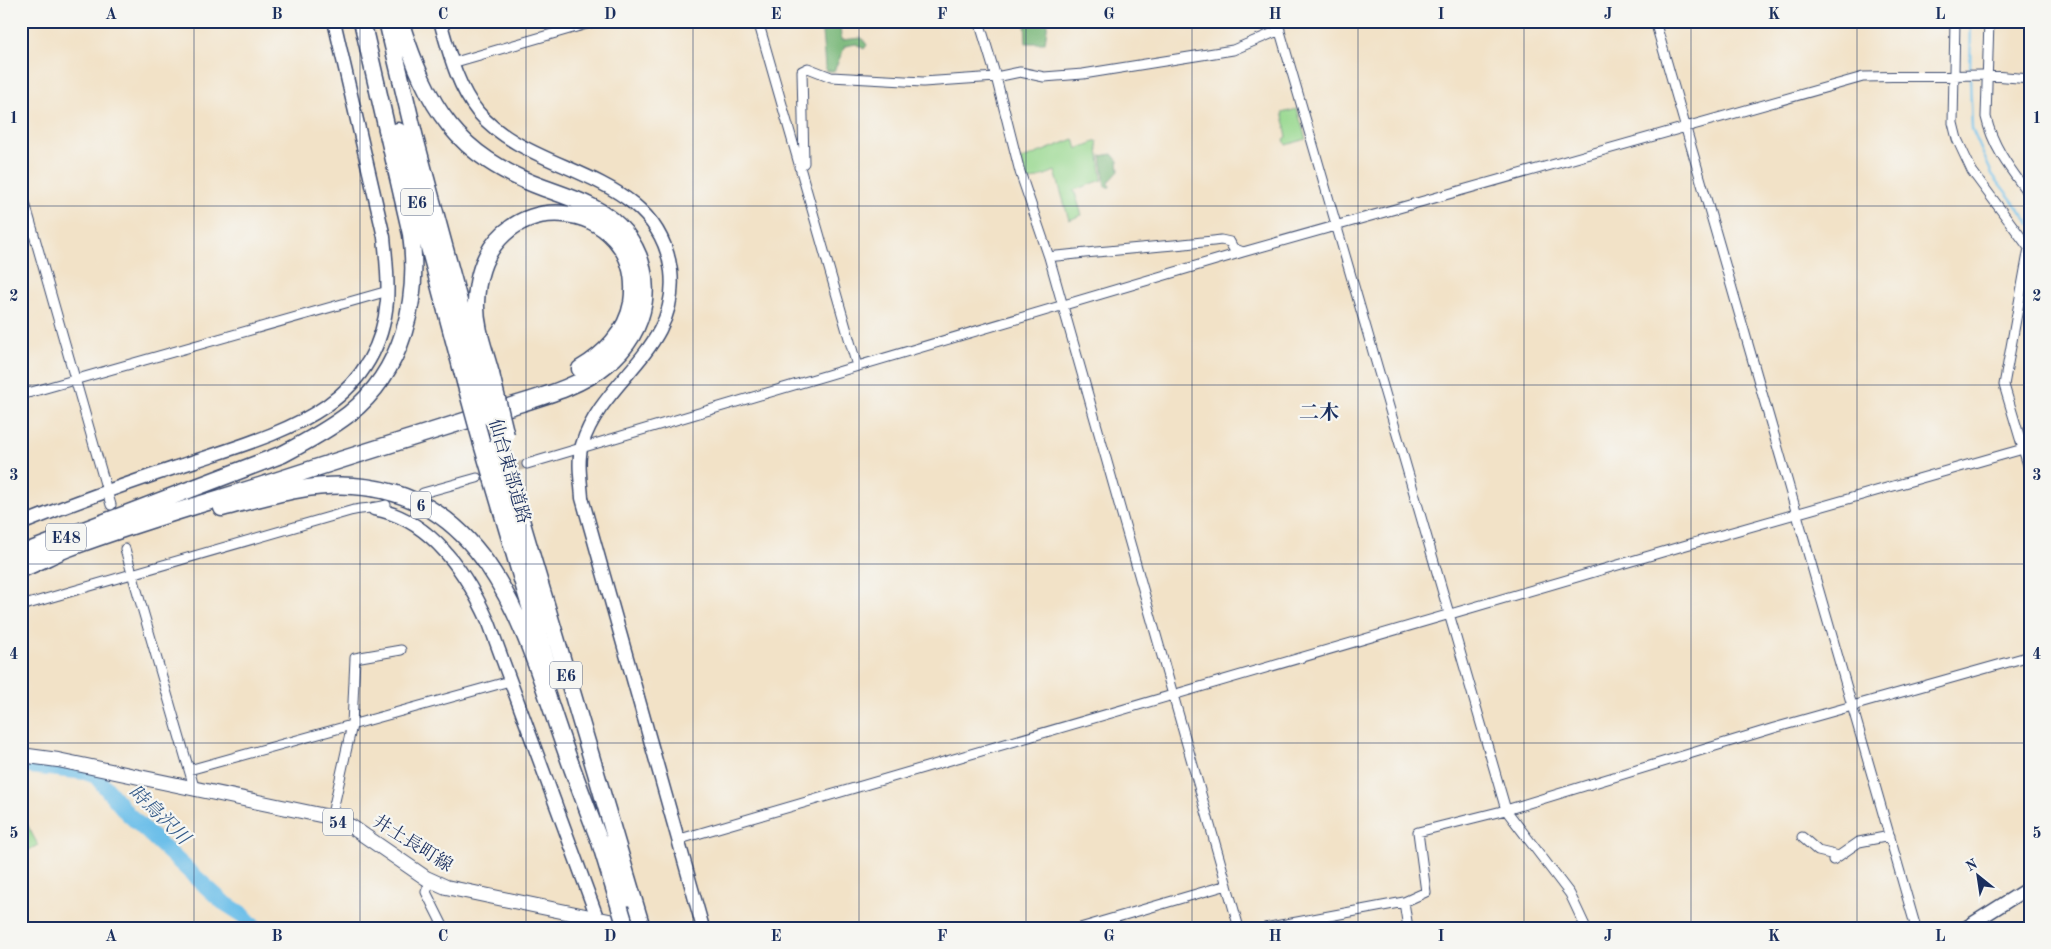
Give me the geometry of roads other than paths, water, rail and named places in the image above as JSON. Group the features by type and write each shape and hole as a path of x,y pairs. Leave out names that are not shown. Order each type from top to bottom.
{"highway":[{"path":"112,513 283,454 316,436 350,413 362,402 387,370 396,353 404,335 412,300 414,258 411,234 362,21"},
{"name":"仙台東部道路","path":"371,21 478,378"},
{"name":"仙台東部道路","path":"387,21 417,146 603,850 629,909 641,928"},
{"name":"6","path":"28,566 64,550 184,509 547,395 605,366 628,342 642,315 645,300 644,270 632,242 611,219 594,208 513,175 472,150 446,123 432,103 415,64 400,21"},
{"path":"112,513 171,505 560,379 591,362 603,353 620,332 629,313 633,296 633,284 626,259 620,247 604,229 581,217 557,212 530,217 497,240 483,264 476,305 478,378"},
{"name":"仙台東部道路","path":"495,440 540,590 629,909 626,928"},
{"name":"6","path":"28,566 188,518 300,489 353,486 394,494 420,505 463,534 490,565 501,583 524,635 603,850"},
{"name":"E48","path":"21,554 112,513"}],"main road":[{"name":"井土長町線","path":"21,755 58,760 194,787 331,818 352,827 432,880 446,887 599,924 641,928"}],"street":[{"path":"21,524 107,491 279,434 321,410 344,393 360,374 372,355 380,334 387,303 388,291 384,237 334,21"},
{"path":"440,21 456,75 477,111 507,139 619,192 638,207 652,224 668,254 672,293 667,315 658,335 639,362 614,388 598,412 582,446 580,464 582,498 680,839 703,928"},
{"path":"452,63 597,21"},
{"path":"758,21 856,366"},
{"path":"979,21 996,77 1020,172 1049,257 1239,928"},
{"path":"1655,21 1854,706 1916,928"},
{"path":"1955,21 1957,76 1953,122 1963,155 1972,171 2029,249 2004,385 2030,471"},
{"path":"1989,21 1985,76 1986,117 1989,129 2002,158 2030,196"},
{"path":"800,167 804,163 802,71 808,68 831,77 923,82 996,77 1020,72 1044,77 1083,74 1234,50 1278,26 1506,810 1570,894 1586,928"},
{"path":"527,464 582,446 1243,252 1863,77 1985,76 2030,79"},
{"path":"21,189 112,513"},
{"path":"1049,257 1110,249 1221,240 1230,242 1233,248 1243,252"},
{"path":"21,395 388,291"},
{"path":"680,839 1173,694 2023,449"},
{"path":"423,493 477,478"},
{"path":"21,606 350,511 380,507 422,531 442,547 460,569 483,608 599,924"},
{"path":"125,549 194,787"},
{"path":"331,818 352,725 355,658 401,650"},
{"path":"1265,928 1404,902 1426,892 1418,832 1506,810 1774,728 2030,656"},
{"path":"189,770 510,681"},
{"path":"1802,837 1818,851 1836,858 1859,842 1890,836"},
{"path":"432,880 426,892 444,928"},
{"path":"1080,928 1227,885"},
{"path":"1964,928 2030,887"},
{"path":"1404,902 1408,928"},
{"path":"21,920 24,928"}],"waterway":[{"path":"1970,72 1971,21"},
{"path":"1970,78 1972,129 1992,174 2030,224"},
{"name":"時鳥沢川","path":"21,765 85,772 96,776 127,813 223,902 242,914 255,928"}],"tunnel":[{"path":"477,478 527,464"},
{"path":"111,505 125,549"}],"district":[{"name":"二木","path":"1319,412"}]}
